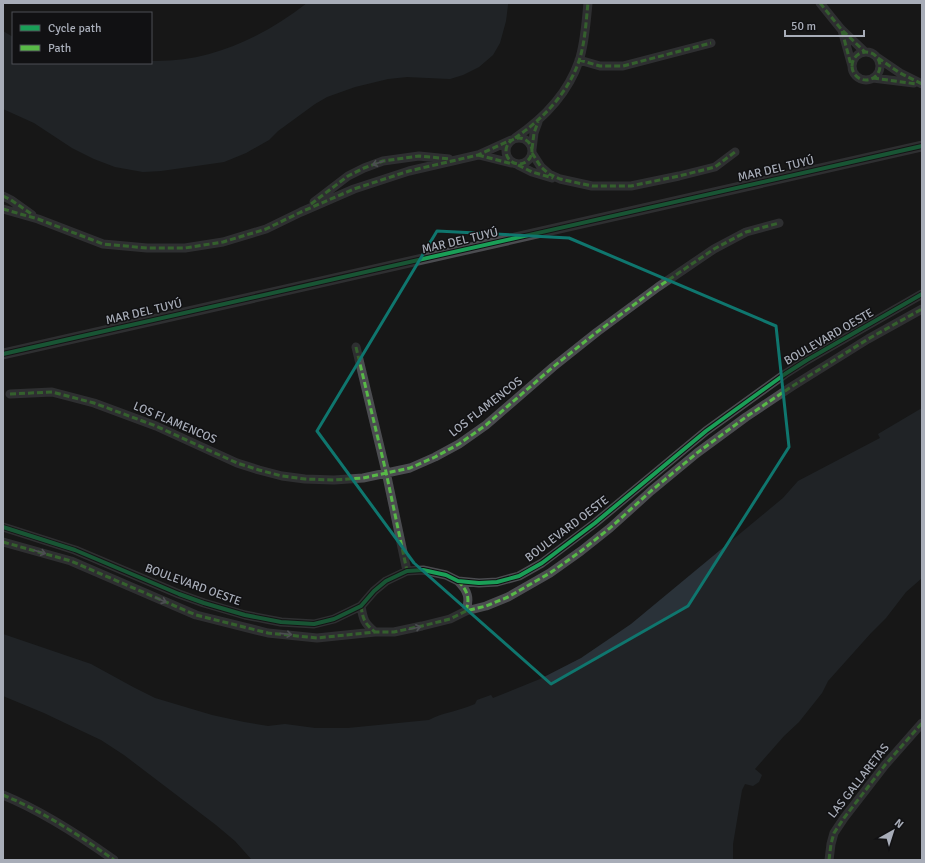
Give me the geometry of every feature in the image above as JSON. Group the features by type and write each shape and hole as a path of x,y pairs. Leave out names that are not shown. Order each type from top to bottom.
{"street":[{"path":"3,209 38,219 103,244 147,248 185,248 223,242 266,229 354,189 409,171 478,155 513,139 538,122 549,110 571,79 579,60 588,3"},
{"path":"820,3 841,29 865,52 874,55 900,73 922,84"},
{"path":"841,29 854,74 861,79 870,80 874,78 922,84"},
{"path":"579,60 600,66 623,66 711,43"},
{"path":"852,66 854,58 865,52"},
{"path":"874,78 880,67 878,58"},
{"path":"478,155 522,165 529,160 532,151 534,132 538,122"},
{"path":"560,180 549,174 541,167 528,141 520,138 513,139 508,144 506,153 507,157 516,164 546,177 560,180 592,186 631,186 679,176 715,166 735,152"},
{"name":"MAR DEL TUYÚ","path":"3,354 922,146"},
{"path":"301,212 348,176 383,161 419,156 458,160"},
{"path":"405,157 409,171"},
{"path":"348,176 354,189"},
{"path":"3,196 12,200 38,219"},
{"name":"LOS FLAMENCOS","path":"10,394 52,392 94,403 156,426 237,463 282,476 305,479 334,480 363,478 410,468 459,444 486,425 553,367 597,332 658,287 714,249 746,232 779,223"},
{"name":"BOULEVARD OESTE","path":"3,527 75,550 179,594 245,615 281,622 314,624 334,619 361,606 374,590 386,581 407,571 423,570 446,575 458,581 479,583 497,582 519,576 542,563 573,540 706,431 785,374 922,294"},
{"name":"BOULEVARD OESTE","path":"3,542 70,561 196,615 268,632 318,638 375,632 394,632 450,619 466,611 486,606 508,596 550,573 610,528 651,491 713,441 746,417 778,395 868,339 922,309"},
{"path":"864,328 868,339"},
{"path":"356,347 386,472 407,571"},
{"path":"706,431 713,441"},
{"path":"573,540 580,551"},
{"path":"70,561 75,550"},
{"path":"458,581 466,589 469,602 466,611"},
{"path":"361,606 363,618 367,626 375,632"},
{"path":"243,627 245,615"},
{"name":"LAS GALLARETAS","path":"829,860 834,833 844,818 885,765 922,723"},
{"path":"3,795 52,820 114,860"}],"highlighted area":[{"path":"437,231 569,238 776,326 789,447 688,606 551,684 414,563 317,431"}],"shaded area":[{"path":"307,3 508,3 506,21 500,43 493,55 479,67 463,75 450,79 407,77 388,79 355,87 327,97 278,131 269,140 246,153 224,162 161,171 143,172 115,167 72,148 34,123 3,109 3,31 12,36 12,64 152,64 152,61 173,61 214,53 253,37 290,16"},
{"path":"922,408 922,578 906,592 886,618 828,681 822,693 799,722 784,736 755,769 762,775 759,782 753,786 745,784 742,790 733,844 733,860 252,860 235,841 216,825 124,755 101,740 44,713 3,696 3,634 91,664 155,698 212,715 244,722 268,726 285,724 315,728 348,728 429,720 475,704 477,700 491,695 493,698 540,679 581,658 631,624 783,498 798,481 880,438 878,434"}],"marked path":[{"path":"515,138 545,114 561,94 574,73 583,47 588,3"},
{"path":"820,3 841,29 865,52"},
{"path":"842,31 851,65"},
{"path":"579,60 600,66 623,66 711,43"},
{"path":"866,52 876,56 880,66 876,76 866,80 856,76 852,66 856,56 866,52"},
{"path":"878,58 900,73 922,84"},
{"path":"873,78 917,84"},
{"path":"532,149 534,133 538,122"},
{"path":"519,138 529,141 532,151 529,161 519,164 509,161 506,151 509,141 519,138"},
{"path":"3,209 38,219 103,244 147,248 185,248 223,242 266,229 354,189 409,171 478,155 511,140"},
{"path":"532,153 541,167 549,174 560,179 592,186 631,186 715,167 735,152"},
{"path":"478,155 513,164"},
{"path":"311,204 348,176 383,161 419,156 450,159"},
{"path":"518,165 532,172 553,178"},
{"path":"3,196 33,215"},
{"path":"10,394 52,392 94,403 156,426 237,463 282,476 305,479 334,480 363,478 410,468 459,444 486,425 553,367 597,332 658,287 714,249 746,232 779,223"},
{"path":"3,542 71,561 196,615 268,633 317,638 375,632 394,632 450,619 466,611 486,606 508,597 550,573 610,528 651,491 697,453 746,417 868,339 922,309"},
{"path":"356,347 386,472 407,571"},
{"path":"458,581 466,591 468,598 466,611"},
{"path":"361,606 362,614 368,626 375,632"},
{"path":"829,860 834,833 844,818 885,765 922,723"},
{"path":"3,795 32,808 60,824 114,860"}],"cycle path":[{"path":"3,354 922,146"},
{"path":"3,527 75,550 204,603 245,615 281,622 314,624 334,619 361,606 374,591 386,581 407,571 423,570 446,575 458,581 479,583 497,582 519,576 542,563 595,523 706,431 785,374 922,294"}]}
